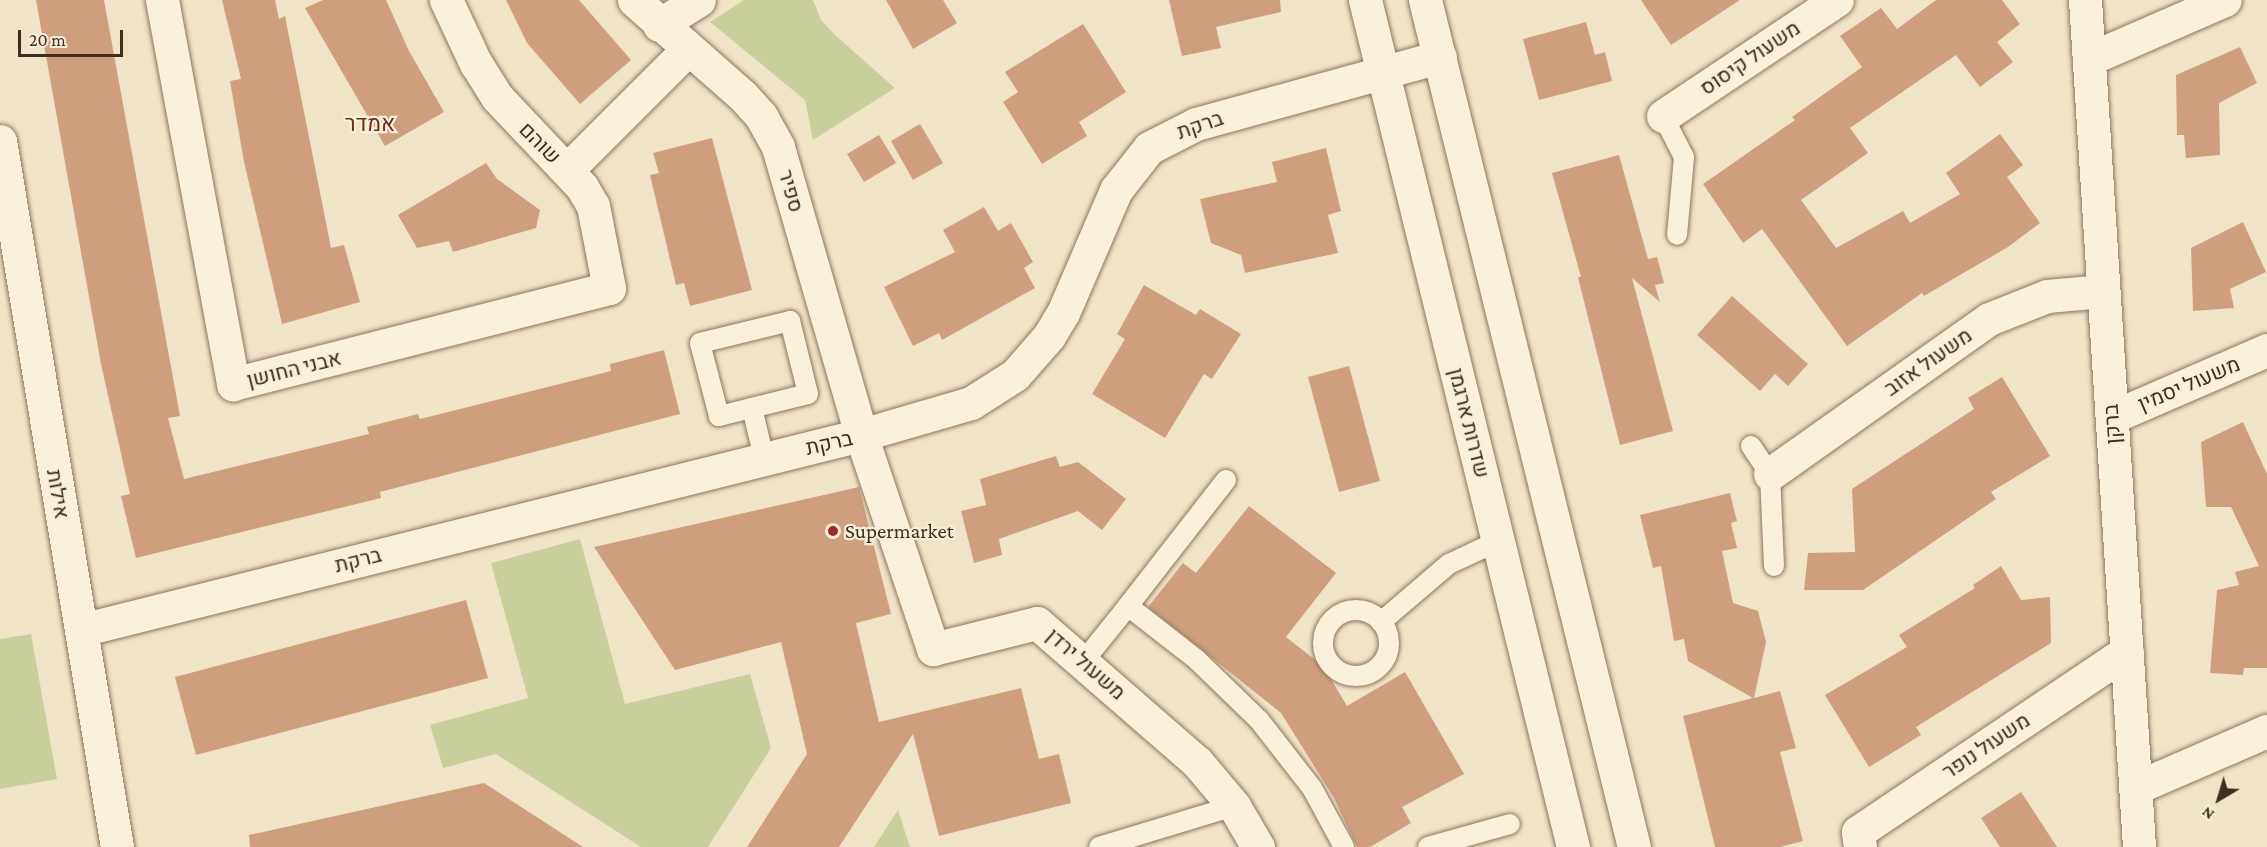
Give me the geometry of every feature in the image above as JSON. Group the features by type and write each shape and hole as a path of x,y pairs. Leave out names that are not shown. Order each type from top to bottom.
{"street":[{"name":"אבני החושן","path":"162,0 233,384 609,288 593,206 567,170"},
{"name":"שוהם","path":"446,0 476,64 497,97 567,170 688,49"},
{"name":"ספיר","path":"634,0 659,25 748,101 778,147 861,435"},
{"path":"659,25 699,0"},
{"name":"שדרות ארגמן","path":"1365,0 1574,847"},
{"path":"1425,0 1634,847"},
{"name":"משעול קיסוס","path":"1663,116 1837,0"},
{"name":"ברקן","path":"2085,0 2139,847"},
{"path":"2089,59 2225,0"},
{"name":"ברקת","path":"81,630 861,435 971,403 1015,375 1049,336 1063,313 1116,190 1149,148 1196,124 1440,57"},
{"name":"אילות","path":"0,141 117,847"},
{"name":"משעול אזוב","path":"1770,474 1997,315 2047,296 2103,291"},
{"name":"משעול יסמין","path":"2112,417 2267,350"},
{"name":"משעול ירדן","path":"861,435 933,649 1037,623 1173,739 1234,806 1258,847"},
{"name":"משעול נופר","path":"1860,847 1858,832 2127,651"},
{"path":"2136,788 2267,730"}],"lane":[{"path":"1663,116 1684,157 1677,235"},
{"path":"790,321 808,394 752,408 719,416 700,343 790,321"},
{"path":"752,408 765,458"},
{"path":"1750,446 1770,474 1774,566"},
{"path":"1083,662 1226,480"},
{"path":"1381,622 1449,564 1498,541"},
{"path":"1128,606 1197,660 1259,720 1312,788 1344,847"},
{"path":"1099,847 1234,806"},
{"path":"1428,847 1510,824"}],"green space":[{"path":"744,0 813,0 821,20 895,88 813,140 805,100 710,22"},
{"path":"580,539 625,704 750,674 771,748 708,847 641,847 496,754 443,768 430,725 528,698 491,563"},
{"path":"31,634 57,779 0,789 0,639"},
{"path":"898,810 910,847 874,847"}],"building":[{"path":"36,0 104,0 180,416 168,418 184,479 369,434 367,427 418,414 420,419 611,371 610,364 664,350 680,414 380,492 381,498 136,558 121,496 130,494 101,364"},
{"path":"222,0 275,0 279,19 285,16 331,248 344,245 360,302 282,324 244,162 230,81 241,79"},
{"path":"323,0 386,0 409,51 444,112 385,146 305,8"},
{"path":"506,0 579,0 631,60 580,104 527,43"},
{"path":"886,0 943,0 957,23 913,49"},
{"path":"1169,0 1280,0 1281,12 1216,27 1221,48 1182,56"},
{"path":"1641,0 1740,0 1671,45"},
{"path":"1936,0 2002,0 2020,24 1997,42 2013,62 1980,87 1956,55 1850,128 1868,153 1801,200 1836,248 1903,211 1910,223 1960,194 1946,173 2000,134 2023,165 2007,177 2040,223 2008,247 1924,296 1922,293 1847,346 1762,229 1743,243 1703,184 1795,120 1792,117 1862,67 1840,36 1881,8 1897,29"},
{"path":"1586,22 1595,55 1605,52 1612,81 1539,100 1523,39"},
{"path":"1083,24 1126,92 1079,122 1087,136 1042,164 1003,102 1018,92 1005,72"},
{"path":"2240,47 2257,83 2219,103 2220,155 2186,158 2184,135 2177,135 2176,75"},
{"path":"920,124 943,163 913,180 891,141"},
{"path":"879,135 896,163 864,182 847,154"},
{"path":"712,138 752,290 690,306 684,283 676,285 650,175 659,173 653,153"},
{"path":"1326,148 1341,211 1328,215 1338,253 1245,273 1241,255 1211,243 1200,199 1277,182 1272,162"},
{"path":"1619,155 1648,259 1657,257 1664,283 1655,285 1660,302 1632,278 1673,431 1620,445 1578,277 1581,277 1552,173"},
{"path":"486,163 497,179 540,210 536,228 453,252 449,241 417,248 398,215"},
{"path":"984,207 998,231 1011,223 1033,262 1024,268 1035,288 942,340 939,333 913,346 884,287 955,252 943,230"},
{"path":"2243,222 2266,272 2230,289 2234,308 2193,311 2191,248"},
{"path":"1144,285 1196,315 1200,309 1241,334 1212,379 1204,374 1165,438 1092,394 1125,339 1117,334"},
{"path":"1732,296 1808,364 1788,386 1775,374 1760,391 1697,335"},
{"path":"1349,366 1380,481 1339,492 1308,377"},
{"path":"2002,377 2050,456 1991,492 1996,499 1863,590 1804,590 1808,553 1855,552 1852,489 1974,409 1968,398"},
{"path":"2243,422 2267,474 2267,668 2244,668 2243,675 2210,673 2217,590 2239,585 2235,572 2259,566 2231,507 2206,507 2201,442"},
{"path":"1056,456 1060,467 1078,462 1126,499 1102,530 1078,511 999,539 1002,555 974,563 961,511 986,505 980,479"},
{"path":"859,487 891,614 856,623 879,722 1021,688 1039,759 1059,754 1071,803 939,836 913,734 839,847 747,847 807,754 781,642 675,670 594,547"},
{"path":"1730,493 1737,521 1731,523 1737,548 1722,551 1733,603 1758,611 1766,642 1754,698 1780,691 1796,748 1780,752 1803,841 1780,847 1715,847 1683,716 1753,698 1688,661 1684,639 1674,641 1661,566 1653,568 1640,515"},
{"path":"1249,506 1336,573 1286,637 1323,666 1347,706 1405,672 1464,774 1402,807 1411,823 1370,847 1357,847 1334,798 1281,713 1148,607 1183,563 1196,573"},
{"path":"2001,566 2021,600 2050,597 2051,643 1916,727 1921,735 1869,767 1825,695 1907,647 1899,635 1975,588 1973,585"},
{"path":"466,600 488,678 196,755 175,677"},
{"path":"484,783 583,847 250,847 249,835"},
{"path":"2021,792 2057,847 2000,847 1981,818"}],"place":[{"name":"Supermarket","path":"833,531"}],"district":[{"name":"אמדר","path":"370,124"}]}
